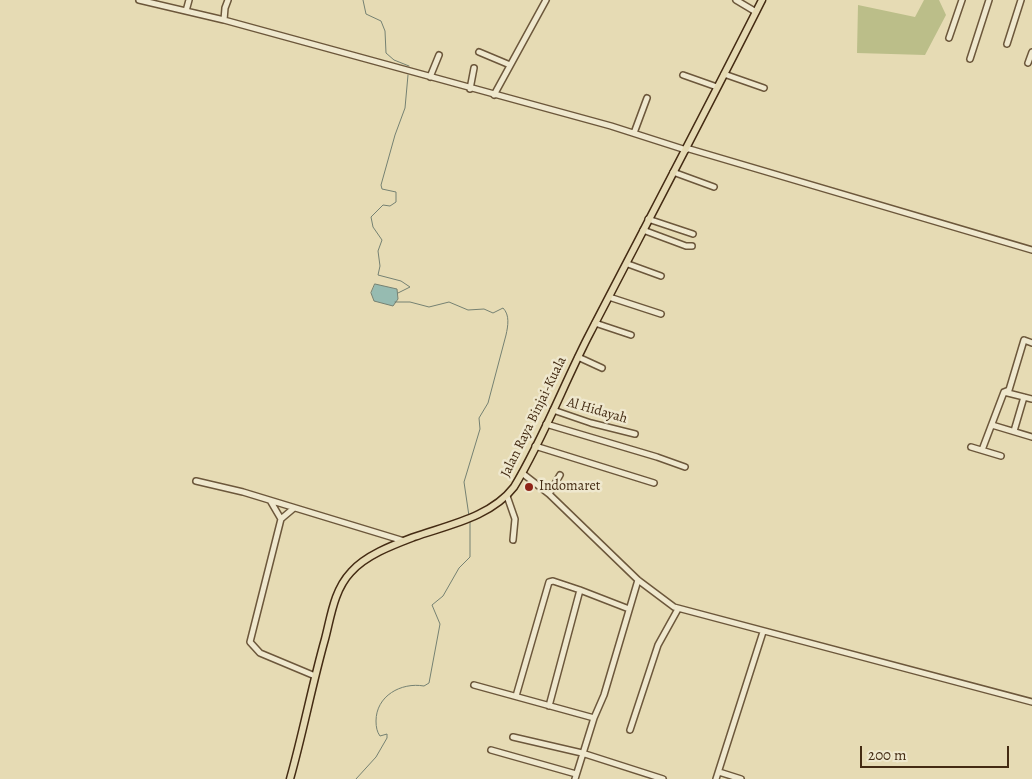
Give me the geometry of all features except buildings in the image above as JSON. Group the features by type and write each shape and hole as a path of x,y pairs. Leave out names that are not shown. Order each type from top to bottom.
{"main road":[{"name":"Jalan Raya Binjai-Kuala","path":"290,779 315,676 338,592 343,582 352,571 367,559 404,541 484,512 507,496 522,473 578,357 628,264 648,219 762,0"}],"street":[{"path":"139,0 224,20 634,133 1032,250"},
{"path":"186,11 189,0"},
{"path":"224,20 228,0"},
{"path":"494,95 546,0"},
{"path":"736,0 756,12"},
{"path":"949,38 962,0"},
{"path":"970,59 990,0"},
{"path":"1007,44 1021,0"},
{"path":"479,52 510,65"},
{"path":"1028,63 1032,52"},
{"path":"430,77 439,55"},
{"path":"470,89 474,68"},
{"path":"724,74 764,88"},
{"path":"683,75 716,88"},
{"path":"634,133 647,98"},
{"path":"673,172 714,187"},
{"path":"648,219 693,234"},
{"path":"643,230 686,246 692,246"},
{"path":"628,264 661,276"},
{"path":"609,297 661,314"},
{"path":"595,324 631,335"},
{"path":"982,450 1004,392 1009,390 1024,340 1032,343"},
{"path":"578,357 602,368"},
{"path":"1004,392 1031,397"},
{"path":"1014,431 1024,397"},
{"name":"Al Hidayah","path":"552,410 591,423 635,434"},
{"path":"546,424 685,467"},
{"path":"992,425 1032,437"},
{"path":"535,446 654,483"},
{"path":"971,448 1001,456"},
{"path":"522,473 549,494 638,580 662,600 678,609 1032,702"},
{"path":"549,494 560,475"},
{"path":"196,481 404,541"},
{"path":"507,496 515,519 513,540"},
{"path":"270,501 281,519"},
{"path":"294,508 281,519 250,642 260,653 315,676"},
{"path":"491,750 576,777 594,718 604,695 638,580"},
{"path":"516,696 549,582 553,581 580,590 629,609"},
{"path":"550,706 580,590"},
{"path":"630,730 658,645 678,609"},
{"path":"716,779 763,632"},
{"path":"474,685 594,718"},
{"path":"513,737 582,754 663,779"},
{"path":"719,772 741,779"}],"green space":[{"path":"924,0 939,0 946,15 925,55 857,53 858,5 915,17"}],"water":[{"path":"375,284 397,289 398,299 393,306 374,301 371,293"}],"waterway":[{"path":"363,0 366,14 381,21 385,31 386,53 394,60 409,66"},
{"path":"398,293 410,287 401,281 378,275 380,266 378,251 382,240 373,227 371,217 383,205 390,206 396,202 396,192 382,189 381,185 395,135 405,108 408,75"},
{"path":"395,302 410,302 429,307 449,302 468,310 484,309 493,313 503,308 507,314 506,335 488,403 479,418 480,429 464,482 469,516"},
{"path":"356,779 376,757 387,738 387,734 380,736 377,731 377,712 380,704 391,693 399,689 415,685 424,686 429,683 440,624 432,605 443,596 459,568 470,557 470,520"}],"place":[{"name":"Indomaret","path":"529,487"}]}
